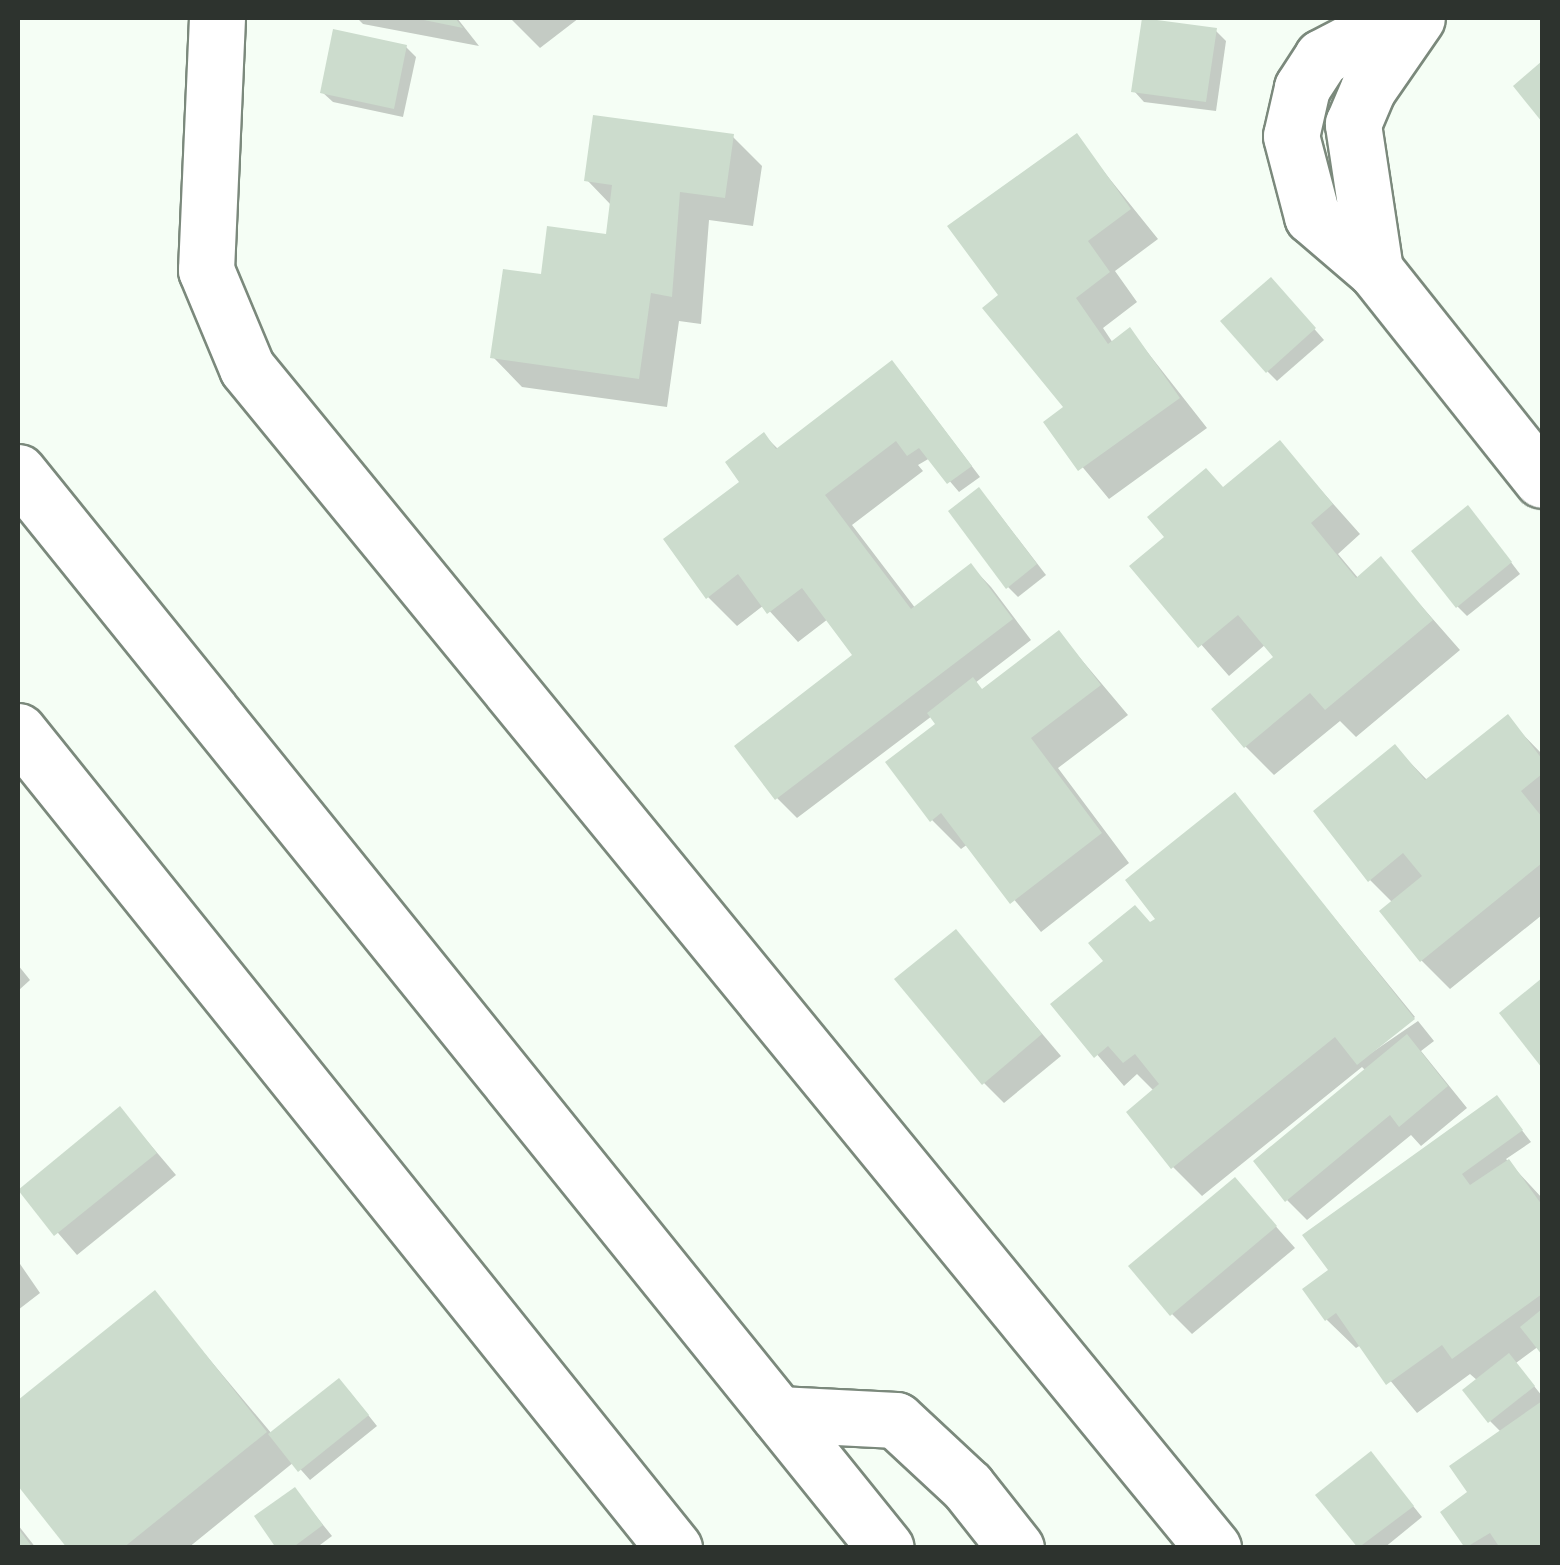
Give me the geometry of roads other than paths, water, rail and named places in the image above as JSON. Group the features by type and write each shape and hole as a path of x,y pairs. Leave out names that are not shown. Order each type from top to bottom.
{"street":[{"path":"217,18 206,270 247,368 1213,1548"},
{"path":"1397,18 1322,56 1302,88 1291,136 1312,216 1375,270 1542,480"},
{"path":"1375,270 1352,124 1368,89 1418,18"},
{"path":"18,472 886,1548"},
{"path":"18,731 674,1548"},
{"path":"778,1414 896,1420 967,1486 1016,1548"}]}
